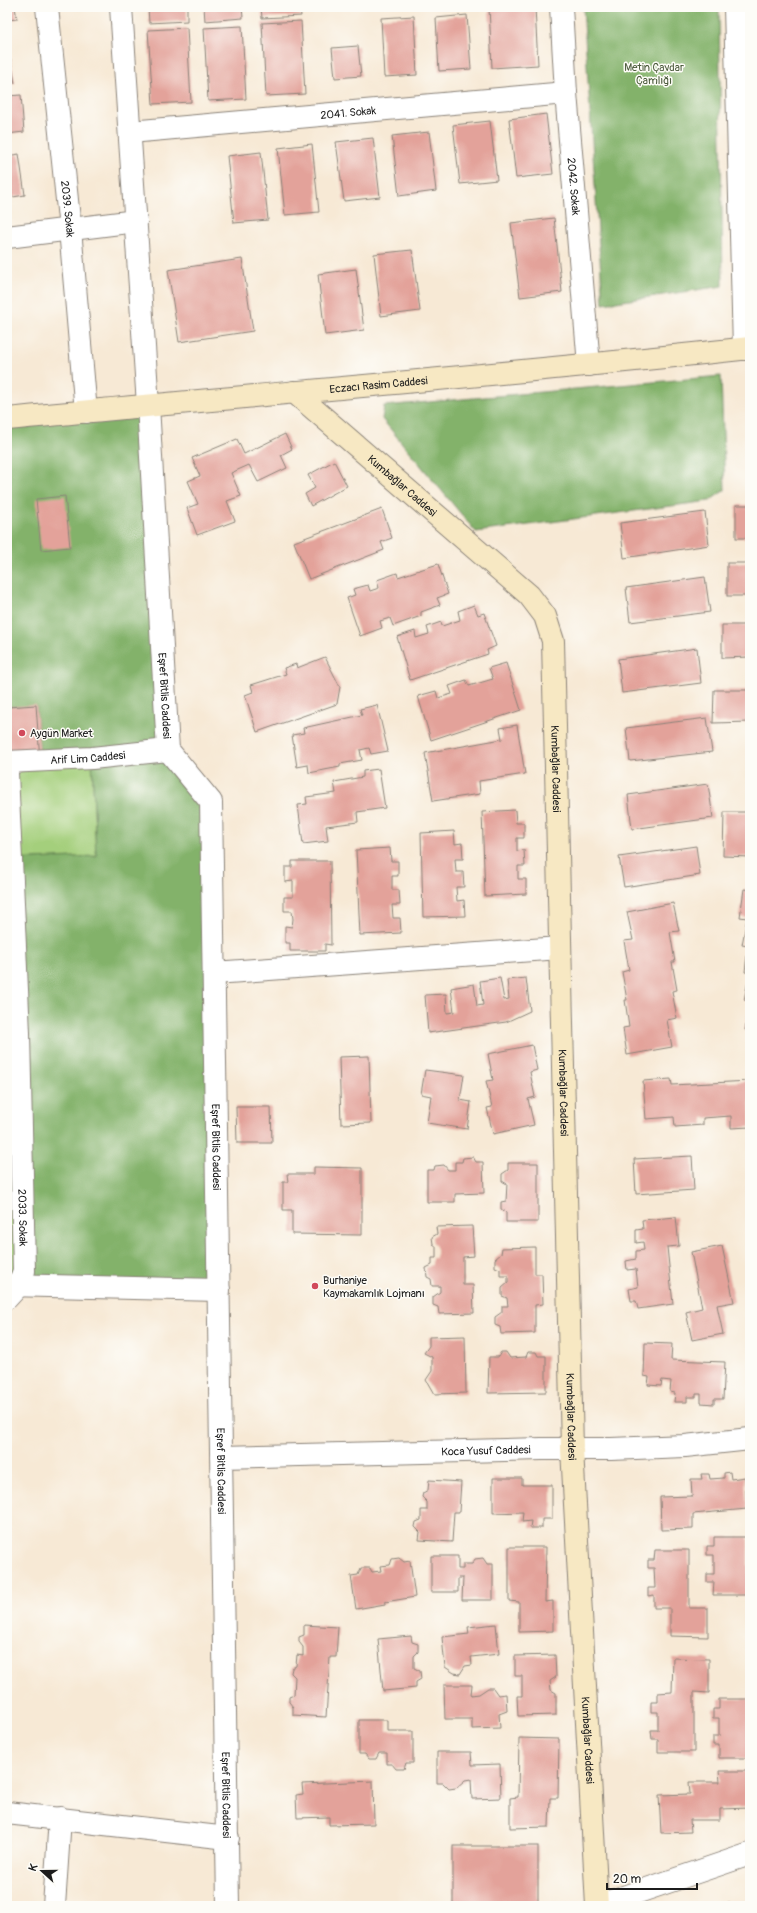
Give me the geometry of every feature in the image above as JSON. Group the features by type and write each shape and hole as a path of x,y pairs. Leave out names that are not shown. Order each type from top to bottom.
{"main road":[{"name":"Eczacı Rasim Caddesi","path":"7,419 589,365 747,348"},
{"name":"Kumbağlar Caddesi","path":"294,392 529,595 545,616 552,641 572,1449 597,1906"}],"street":[{"name":"2039. Sokak","path":"48,7 86,412"},
{"name":"Eşref Bitlis Caddesi","path":"121,7 148,405 168,750 211,802 228,1906"},
{"name":"2042. Sokak","path":"561,7 566,94 589,365"},
{"path":"740,17 747,348"},
{"name":"2041. Sokak","path":"130,132 566,94"},
{"path":"7,237 136,221"},
{"name":"Arif Lim Caddesi","path":"7,762 92,758 168,750"},
{"name":"2033. Sokak","path":"7,773 13,1034 24,1271 11,1290"},
{"path":"214,973 560,948"},
{"path":"11,1290 219,1290"},
{"name":"Koca Yusuf Caddesi","path":"222,1457 685,1446 750,1439"},
{"path":"7,1812 228,1838"},
{"path":"54,1906 60,1818"},
{"path":"597,1906 750,1854"}],"green space":[{"name":"Metin Çavdar Çamlığı","path":"583,7 719,7 723,286 603,304"},
{"path":"721,376 725,490 709,501 476,532 382,419 384,406"},
{"path":"148,405 168,750 211,802 219,1290 18,1286 11,860 96,856 92,758 40,760 36,706 7,707 7,419"},
{"path":"92,758 96,857 11,860 7,773"},
{"path":"19,1033 23,1249 7,1285 7,1034"}],"building":[{"path":"7,7 15,7 17,19 7,20"},
{"path":"148,7 187,7 187,21 149,23"},
{"path":"204,7 242,7 243,18 205,21"},
{"path":"261,7 300,7 301,16 262,18"},
{"path":"489,7 535,7 538,65 492,68"},
{"path":"467,15 471,69 439,71 436,18"},
{"path":"414,16 417,75 384,77 381,18"},
{"path":"301,21 305,94 266,96 262,23"},
{"path":"242,26 246,99 208,101 204,28"},
{"path":"187,28 191,102 153,104 148,30"},
{"path":"7,40 15,83 7,84"},
{"path":"358,46 361,76 335,78 332,48"},
{"path":"21,95 24,132 7,134 7,96"},
{"path":"546,114 553,174 516,178 509,119"},
{"path":"490,121 497,180 460,184 453,125"},
{"path":"429,132 436,191 399,196 392,136"},
{"path":"373,138 380,197 344,201 336,142"},
{"path":"312,144 319,212 285,215 278,148"},
{"path":"261,152 268,220 234,223 227,156"},
{"path":"19,154 25,195 7,198 7,156"},
{"path":"554,218 562,292 520,297 511,223"},
{"path":"412,250 420,311 381,316 374,254"},
{"path":"242,259 253,331 179,342 168,270"},
{"path":"356,269 364,330 325,335 318,274"},
{"path":"285,434 292,449 281,455 287,468 258,482 249,465 231,473 241,496 227,501 235,521 197,535 187,508 198,504 188,481 200,476 192,458 237,439 244,454"},
{"path":"334,461 347,486 311,506 305,494 315,488 308,475"},
{"path":"65,496 70,547 41,550 36,499"},
{"path":"736,505 750,505 750,538 736,538"},
{"path":"382,509 392,538 381,542 384,550 309,579 294,542"},
{"path":"705,512 709,545 624,558 620,523"},
{"path":"727,563 750,563 750,596 727,596"},
{"path":"438,564 448,594 437,598 440,605 421,612 421,616 393,626 390,618 380,621 382,628 360,636 347,598 355,595 353,589 368,585 370,591 379,588 377,580 397,573 398,577"},
{"path":"705,577 710,612 630,622 626,588"},
{"path":"474,605 478,615 484,613 496,646 487,650 488,654 410,680 397,637 415,631 416,638 429,634 427,627 441,622 442,626 460,620 458,611"},
{"path":"722,625 750,625 750,657 722,658"},
{"path":"697,648 701,683 622,693 618,659"},
{"path":"325,657 340,687 337,704 257,732 245,695 253,692 251,685 286,674 284,668 296,664 297,668"},
{"path":"506,663 521,710 431,740 418,696 436,691 438,698 452,694 449,686 466,680 469,686 493,679 489,668"},
{"path":"714,690 750,690 750,722 713,723"},
{"name":"Aygün Market","path":"36,705 40,760 7,762 7,707"},
{"path":"377,705 388,751 371,754 369,748 360,750 362,760 340,764 340,767 309,773 308,765 297,767 292,735 304,733 303,728 362,715 360,709"},
{"path":"707,718 712,752 630,761 626,728"},
{"path":"517,725 525,774 479,781 480,794 433,801 425,753 502,739 500,728"},
{"path":"379,769 385,808 357,812 358,822 326,826 328,841 303,844 298,805 307,804 306,797 336,793 334,782 363,777 363,771"},
{"path":"708,784 713,818 632,829 628,795"},
{"path":"515,810 516,823 524,823 524,838 517,838 517,851 524,850 525,866 518,866 518,879 526,879 526,894 485,896 482,812"},
{"path":"724,812 750,812 750,857 723,856"},
{"path":"454,831 455,844 462,843 463,859 455,859 456,872 463,872 464,887 456,887 457,901 464,900 465,916 423,917 421,833"},
{"path":"696,846 700,875 624,887 619,857"},
{"path":"390,848 391,861 398,861 398,876 392,876 392,890 399,890 400,905 392,905 393,918 400,918 401,933 360,935 356,850"},
{"path":"292,861 330,861 331,945 325,944 325,951 290,951 290,943 285,943 285,926 292,927 293,919 292,911 284,911 284,897 293,897 293,881 285,882 285,867 292,867"},
{"path":"744,889 750,890 750,973 745,972 748,946 742,945 747,918 740,917"},
{"path":"673,903 679,931 670,932 675,962 672,962 677,990 672,991 677,1018 667,1020 672,1047 627,1055 623,1028 629,1027 625,1000 627,1000 622,972 629,970 624,941 633,940 627,912"},
{"path":"750,976 750,1002 744,1000"},
{"path":"500,978 504,1000 509,999 507,980 526,978 530,1011 506,1022 428,1033 425,995 446,994 447,1013 454,1012 451,988 474,984 477,1006 483,1005 480,981"},
{"path":"750,1007 750,1031 745,1030"},
{"path":"532,1045 537,1070 530,1072 535,1097 528,1099 534,1125 493,1134 487,1108 492,1107 486,1081 493,1080 488,1054"},
{"path":"369,1056 371,1123 341,1124 339,1057"},
{"path":"425,1070 464,1075 460,1100 471,1102 467,1129 427,1123 431,1096 421,1094"},
{"path":"671,1079 672,1085 750,1081 750,1127 731,1128 731,1116 703,1118 703,1125 675,1127 674,1117 646,1119 643,1081"},
{"path":"236,1107 271,1107 272,1143 237,1143"},
{"path":"692,1156 694,1190 636,1194 634,1159"},
{"path":"473,1157 476,1162 483,1162 484,1193 455,1194 455,1202 427,1202 427,1170 434,1170 435,1166 444,1165 448,1170 455,1170 455,1162 462,1162 463,1158"},
{"path":"508,1163 538,1163 538,1222 506,1222 506,1212 501,1209 501,1202 506,1201 507,1184 502,1181 502,1174 508,1170"},
{"path":"314,1167 362,1168 362,1235 292,1234 292,1210 283,1210 283,1182 288,1182 287,1174 314,1174"},
{"path":"676,1217 679,1246 667,1247 673,1304 638,1309 636,1301 631,1301 629,1289 638,1287 636,1269 627,1270 626,1261 636,1259 636,1251 644,1250 643,1242 636,1243 636,1230 643,1229 642,1220"},
{"path":"472,1226 474,1256 463,1257 463,1285 473,1285 474,1313 439,1314 438,1307 433,1305 433,1297 440,1292 440,1286 432,1286 431,1279 427,1277 426,1268 432,1265 432,1258 436,1258 436,1246 433,1244 432,1237 437,1234 436,1227"},
{"path":"722,1246 734,1302 717,1305 723,1334 692,1340 686,1312 702,1308 691,1252"},
{"path":"535,1247 535,1274 542,1274 543,1304 535,1305 535,1333 501,1334 500,1327 495,1325 495,1317 502,1312 502,1306 508,1306 507,1298 502,1296 502,1288 508,1283 508,1276 500,1276 500,1269 495,1267 495,1259 501,1254 502,1248"},
{"path":"465,1336 466,1393 434,1394 426,1380 432,1371 432,1357 424,1353 429,1346 429,1337"},
{"path":"645,1343 672,1344 671,1360 725,1362 723,1399 714,1399 714,1404 701,1403 701,1394 696,1394 696,1397 687,1397 687,1402 674,1402 675,1393 670,1392 671,1381 662,1380 661,1386 648,1385 649,1377 644,1376"},
{"path":"501,1352 506,1352 510,1358 526,1357 528,1352 536,1352 538,1356 546,1356 546,1392 488,1393 489,1357 498,1357"},
{"path":"730,1472 731,1479 745,1477 747,1509 693,1514 693,1529 661,1530 660,1497 692,1496 691,1479 702,1479 701,1474 709,1474 710,1479 724,1478 724,1473"},
{"path":"493,1478 522,1478 522,1485 552,1485 552,1519 542,1519 542,1528 530,1528 531,1521 522,1522 523,1512 493,1513"},
{"path":"429,1480 461,1482 459,1512 454,1512 452,1542 419,1540 420,1532 415,1527 416,1522 421,1520 421,1510 427,1510 427,1502 422,1497 423,1493 428,1490"},
{"path":"714,1537 748,1537 748,1595 713,1595 714,1582 707,1582 707,1574 714,1574 714,1555 707,1555 707,1546 714,1546"},
{"path":"509,1547 546,1547 545,1602 553,1601 553,1631 519,1632 519,1602 509,1601"},
{"path":"655,1550 689,1550 689,1608 708,1608 708,1637 670,1636 670,1608 654,1608 654,1595 648,1596 648,1588 655,1588 654,1568 648,1568 648,1560 654,1560"},
{"path":"431,1556 458,1556 458,1569 463,1569 463,1564 472,1564 475,1559 483,1558 487,1564 493,1564 493,1600 462,1600 463,1578 458,1578 458,1592 431,1592"},
{"path":"399,1558 404,1562 410,1561 415,1597 356,1609 351,1576 358,1575 361,1568 370,1568 372,1572 381,1571 380,1566 390,1565 392,1559"},
{"path":"496,1624 499,1654 471,1657 472,1665 465,1666 460,1674 454,1673 445,1667 442,1637 469,1634 468,1627"},
{"path":"304,1625 338,1627 336,1657 330,1657 326,1717 293,1715 293,1707 289,1702 289,1697 294,1695 295,1677 291,1673 292,1668 296,1666 297,1655 303,1656 303,1647 299,1642 299,1637 304,1635"},
{"path":"411,1636 412,1642 418,1644 418,1652 414,1656 414,1668 420,1671 421,1679 416,1682 416,1688 383,1691 378,1639"},
{"path":"555,1655 556,1677 550,1681 551,1690 556,1693 556,1715 518,1716 517,1696 522,1696 522,1676 515,1676 515,1656"},
{"path":"673,1658 709,1659 709,1693 694,1692 694,1752 658,1752 658,1739 652,1739 651,1730 658,1730 658,1712 651,1712 651,1702 658,1702 658,1693 672,1692"},
{"path":"444,1685 472,1685 471,1695 479,1694 488,1688 493,1688 498,1695 506,1694 507,1711 499,1714 500,1728 472,1729 472,1719 445,1719"},
{"path":"719,1699 750,1699 750,1758 719,1758 719,1745 713,1745 713,1736 719,1736 719,1718 713,1718 713,1709 719,1709"},
{"path":"359,1720 387,1720 387,1731 413,1731 413,1763 406,1763 404,1769 396,1769 392,1764 387,1764 387,1753 379,1753 376,1759 369,1759 365,1754 359,1754"},
{"path":"519,1738 559,1739 558,1798 550,1798 549,1827 510,1828 510,1798 518,1797"},
{"path":"437,1752 471,1752 472,1765 500,1764 501,1798 472,1799 471,1779 465,1780 456,1788 449,1789 443,1783 437,1783"},
{"path":"719,1771 750,1771 750,1808 720,1809 720,1820 690,1820 691,1832 661,1833 659,1795 690,1794 689,1782 720,1782"},
{"path":"373,1781 374,1824 329,1825 329,1817 297,1818 296,1795 303,1794 302,1784"},
{"path":"453,1846 538,1846 538,1906 453,1906"},
{"path":"730,1902 730,1906 711,1906 711,1905"},
{"path":"750,1902 750,1906 733,1906 733,1905"}],"place":[{"name":"Aygün Market","path":"22,733"},
{"name":"Burhaniye Kaymakamlık Lojmanı","path":"315,1286"}]}
